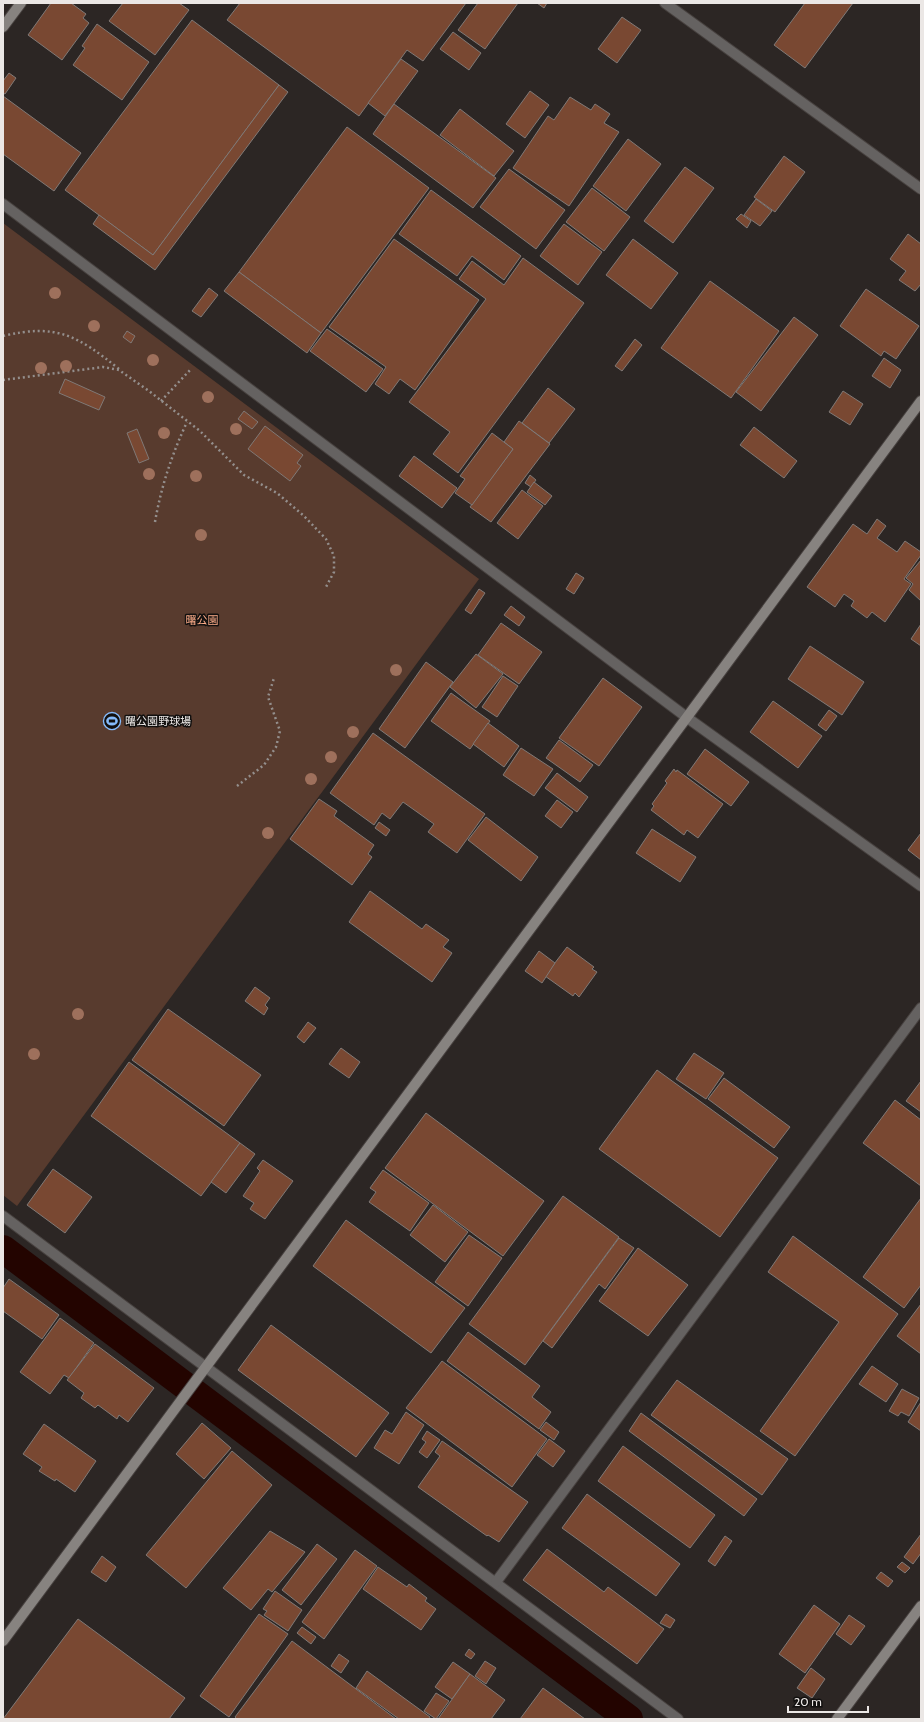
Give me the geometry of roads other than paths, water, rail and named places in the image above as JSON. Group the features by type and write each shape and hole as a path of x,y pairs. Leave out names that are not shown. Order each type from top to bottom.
{"street":[{"path":"3,27 21,3"},
{"path":"665,3 921,189"},
{"path":"3,204 689,719 921,886"},
{"path":"3,1641 196,1379 689,719 921,400"},
{"path":"496,1582 921,1008"},
{"path":"3,1216 678,1719"},
{"path":"837,1719 921,1606"}],"waterway":[{"path":"3,1249 629,1719"}],"place":[{"name":"曙公園野球場","path":"112,721"}],"park label":[{"name":"曙公園","path":"202,620"}]}
